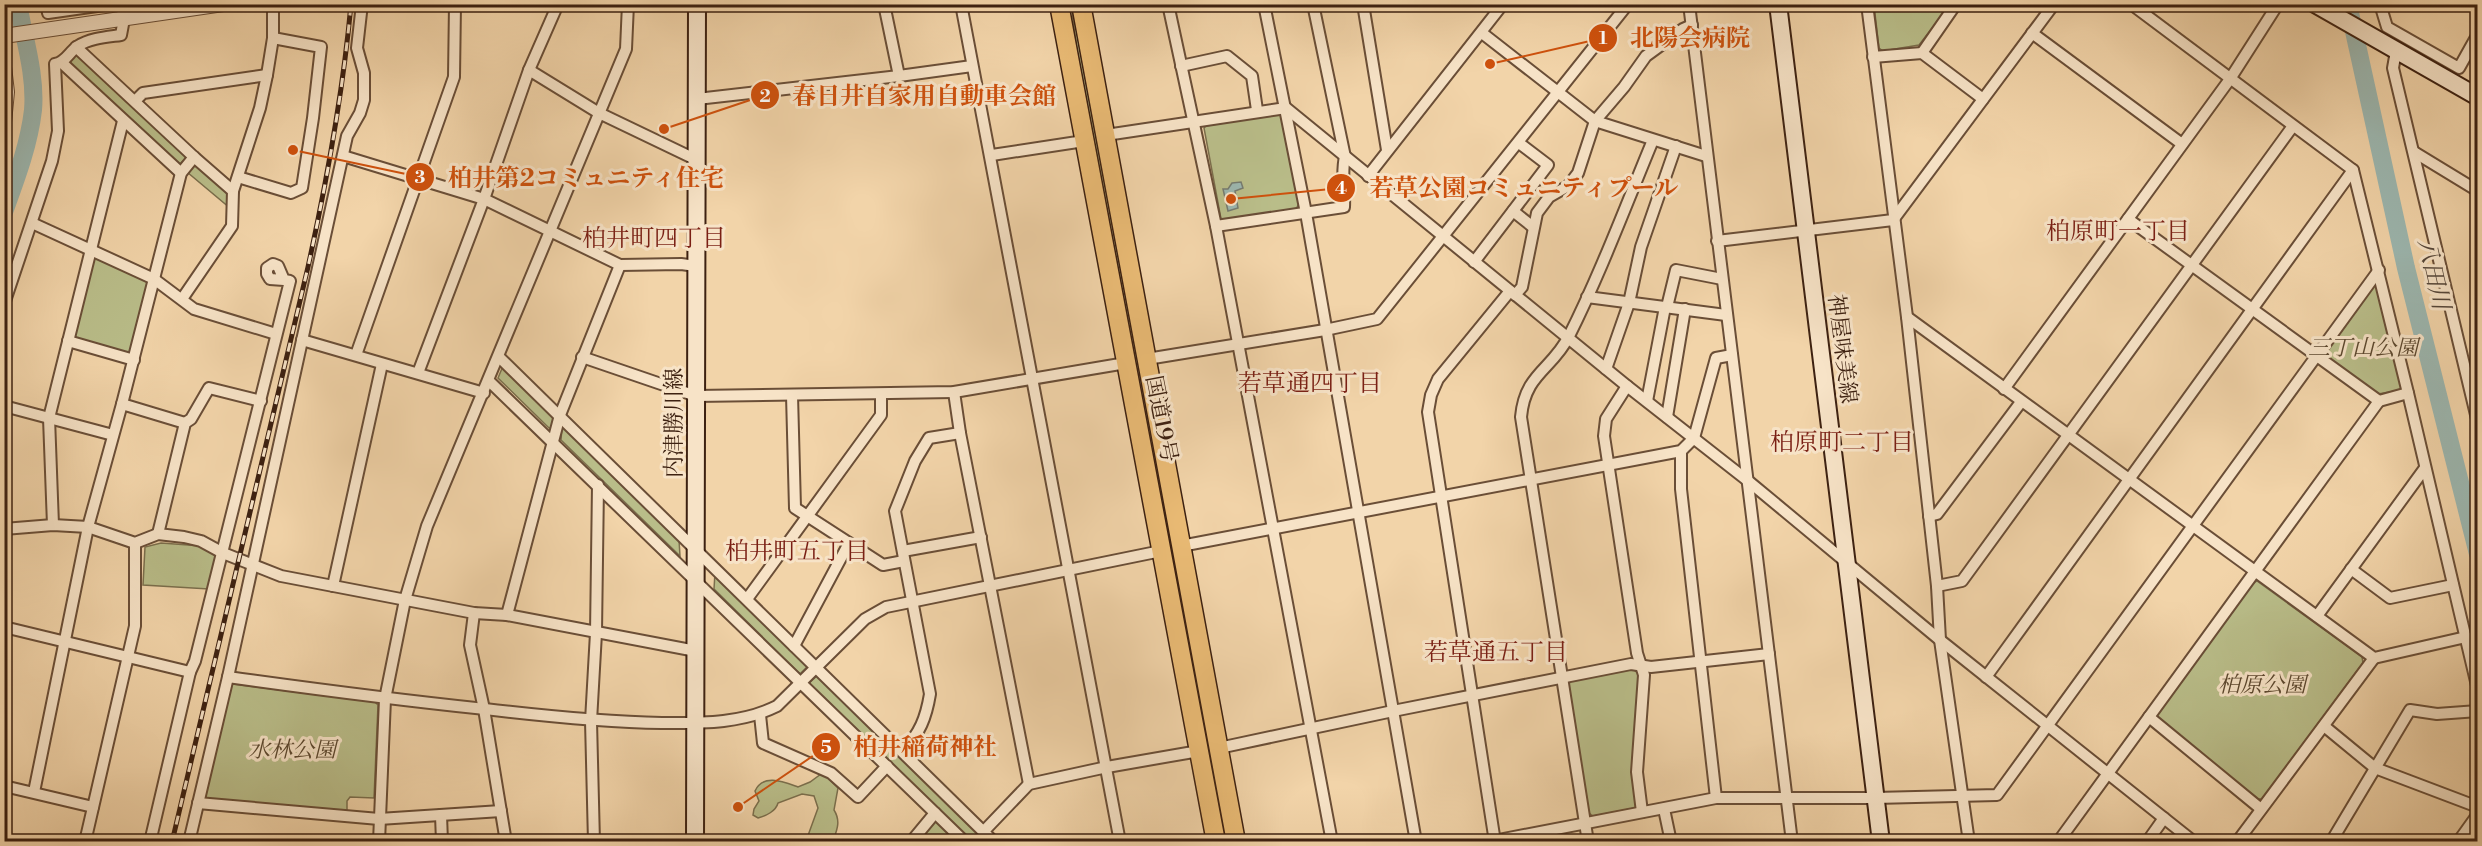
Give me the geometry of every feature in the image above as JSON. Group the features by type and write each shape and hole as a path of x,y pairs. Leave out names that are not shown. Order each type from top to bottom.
{"highway":[{"name":"国道19号","path":"1059,4 1216,842"},
{"name":"国道19号","path":"1081,4 1236,842"}],"main road":[{"name":"内津勝川線","path":"695,842 698,4"},
{"name":"神屋味美線","path":"1778,4 1881,842"},
{"path":"2315,4 2478,97"}],"street":[{"path":"46,4 48,13 111,4"},
{"path":"4,304 52,161 58,131 56,64 62,63 76,47 87,41 121,34 124,19 121,4"},
{"path":"4,36 223,4"},
{"path":"182,299 232,226 233,191 260,108 267,75 273,38 273,4"},
{"path":"189,842 228,677 347,136 360,113 364,100 363,73 357,48 362,4"},
{"path":"356,355 454,77 455,4"},
{"path":"418,373 484,199 529,70 558,4"},
{"path":"379,842 385,699 405,600 427,526 626,49 628,4"},
{"path":"884,4 899,76"},
{"path":"962,4 1120,842"},
{"path":"1168,4 1216,226 1332,842"},
{"path":"1264,4 1306,213 1416,842"},
{"path":"1216,226 1344,207 1343,166 1345,157 1313,4"},
{"path":"1363,4 1387,150"},
{"path":"1368,176 1503,4"},
{"path":"1147,359 1325,330 1377,319 1628,4"},
{"path":"1689,4 1792,842"},
{"path":"1867,4 1929,516 1940,640 1969,842"},
{"path":"1922,53 1956,4"},
{"path":"1717,241 1893,220 2054,4"},
{"path":"2131,4 2354,171 2478,690"},
{"path":"2004,389 2230,79 2278,4"},
{"path":"2380,4 2388,27 2459,68 2478,34"},
{"path":"1692,25 1646,56 1624,87 1595,121 1578,173 1568,186 1549,197 1538,213 1533,227 1522,287 1513,293 1438,379 1431,395 1428,412 1493,841 1716,798 1997,795 2379,270"},
{"path":"1482,33 1595,121 1706,156"},
{"path":"2032,33 2182,144"},
{"path":"238,177 291,193 302,188 321,47 273,38"},
{"path":"76,47 233,191"},
{"path":"2396,51 2393,68 2473,388 2478,423"},
{"path":"1873,57 1922,53 1983,99"},
{"path":"1181,66 1227,56 1252,76 1257,110"},
{"path":"62,63 180,173"},
{"path":"697,99 972,66"},
{"path":"4,67 7,92 4,122"},
{"path":"529,70 599,113 697,160"},
{"path":"135,101 143,93 267,75"},
{"path":"1106,135 1257,110 1286,108 1626,386 1748,480 1940,640 2194,842"},
{"path":"53,525 49,417 123,121"},
{"path":"1937,586 1962,581 2293,126"},
{"path":"1588,842 1521,417 1524,399 1533,379 1568,338 1653,140"},
{"path":"992,155 1084,141"},
{"path":"1474,262 1548,165 1520,142"},
{"path":"1606,369 1629,303 1641,247 1677,146"},
{"path":"2414,152 2478,191"},
{"path":"343,156 484,199 620,265 681,264 696,266"},
{"path":"34,792 88,527 123,404 180,173 194,157"},
{"path":"1986,677 2354,171"},
{"path":"1513,211 1533,227"},
{"path":"2128,219 2379,402"},
{"path":"32,223 154,279 194,309 276,334"},
{"path":"507,615 560,415 620,265"},
{"path":"1647,401 1676,270 1722,279"},
{"path":"150,842 190,672 195,661 223,553 290,281 284,280"},
{"path":"1587,297 1726,315"},
{"path":"1667,417 1685,309"},
{"path":"1906,317 2374,658"},
{"path":"302,340 484,393"},
{"path":"68,341 134,360"},
{"path":"1181,546 1681,451 1694,438 1716,358 1732,355"},
{"path":"499,357 794,645 809,675 887,766 965,842"},
{"path":"582,357 696,396 954,392 1126,363"},
{"path":"333,586 382,364"},
{"path":"489,381 697,581 903,751 994,842"},
{"path":"1626,386 1606,419 1604,436 1644,675 1637,772 1642,812"},
{"path":"158,534 185,423 191,419 209,388 261,401"},
{"path":"954,392 960,433 1029,784"},
{"path":"2058,842 2379,402 2408,393"},
{"path":"747,599 881,415 881,394"},
{"path":"792,395 795,508 883,565 904,556 981,537"},
{"path":"1929,516 1937,514 2021,402"},
{"path":"123,404 185,423"},
{"path":"4,406 113,435"},
{"path":"903,751 917,736 926,717 930,694 895,511 915,461 929,438 960,433"},
{"path":"1681,451 1681,489 1716,798"},
{"path":"2317,616 2425,468"},
{"path":"594,842 591,721 596,633 598,485"},
{"path":"4,528 53,525 88,527 135,543 158,534 201,541 223,553 281,576 474,613 507,615 696,651"},
{"path":"85,842 135,626 135,543"},
{"path":"794,645 849,543"},
{"path":"228,677 385,699 591,721 696,723 740,719 760,715 777,706 865,619 886,607 1161,551"},
{"path":"2351,569 2390,598 2453,585"},
{"path":"474,613 470,645 484,709 506,842"},
{"path":"4,627 190,672"},
{"path":"2237,842 2374,658 2466,637"},
{"path":"1219,748 1631,664 1651,667 1769,654"},
{"path":"2331,842 2410,710 2437,714 2478,711"},
{"path":"760,715 763,743 831,773 858,796 887,766"},
{"path":"2149,717 2260,809"},
{"path":"2324,726 2375,768 2478,807"},
{"path":"984,831 1029,784 1107,767 1199,751"},
{"path":"4,786 93,807"},
{"path":"198,803 379,819 501,811"},
{"path":"1664,809 1671,842"},
{"path":"911,842 935,813"},
{"path":"2458,842 2478,814"},
{"path":"441,815 442,842"},
{"path":"2147,842 2164,818"}],"green space":[{"path":"1071,5 1228,841 1224,841 1080,73"},
{"path":"1874,5 1950,5 1919,45 1883,51 1879,48"},
{"path":"74,54 79,55 188,156 179,165 70,64"},
{"path":"1279,113 1285,117 1299,204 1296,209 1225,221 1221,219 1204,128"},
{"path":"195,164 229,195 230,208 187,172"},
{"path":"97,257 146,280 148,284 130,352 126,354 76,340 74,336 93,260"},
{"name":"三丁山公園","path":"2372,286 2380,287 2403,387 2401,390 2378,394 2326,356 2325,352"},
{"path":"503,366 553,415 555,419 552,428 549,428 498,378"},
{"path":"565,426 679,540 680,556 561,440 562,427"},
{"path":"161,543 202,546 217,555 209,589 143,585 145,547"},
{"path":"715,573 809,665 800,674 714,589"},
{"name":"柏原公園","path":"2257,581 2362,657 2363,663 2262,799 2258,799 2157,718 2157,714 2252,583"},
{"path":"1632,668 1641,676 1638,804 1635,808 1593,816 1589,813 1568,685 1571,681"},
{"path":"818,675 989,841 972,841 809,683"},
{"name":"水林公園","path":"233,684 375,702 378,705 374,798 350,797 347,801 347,813 205,800 203,796 229,688"},
{"path":"821,774 838,788 834,810 838,826 833,841 806,841 818,808 814,796 802,794 778,803 773,811 764,816 758,818 753,815 759,801 755,791 763,782 774,780 798,787"},
{"path":"934,822 938,822 958,842 917,842"}],"water":[{"path":"1241,182 1243,188 1235,191 1238,208 1228,211 1223,189 1228,189 1232,183"}],"waterway":[{"path":"4,212 25,149 33,110 33,83 18,4"},
{"name":"八田川","path":"2348,4 2406,268 2478,554"}],"railway":[{"path":"172,842 308,267 339,103 351,4"}],"place":[{"name":"北陽会病院","path":"1490,64"},
{"name":"春日井自家用自動車会館","path":"664,129"},
{"name":"柏井第2コミュニティ住宅","path":"293,150"},
{"name":"若草公園コミュニティプール","path":"1231,199"},
{"name":"柏井稲荷神社","path":"738,807"}],"district":[{"name":"柏原町一丁目","path":"2118,232"},
{"name":"柏井町四丁目","path":"654,239"},
{"name":"若草通四丁目","path":"1310,384"},
{"name":"柏原町二丁目","path":"1842,443"},
{"name":"柏井町五丁目","path":"797,552"},
{"name":"若草通五丁目","path":"1496,653"}]}
